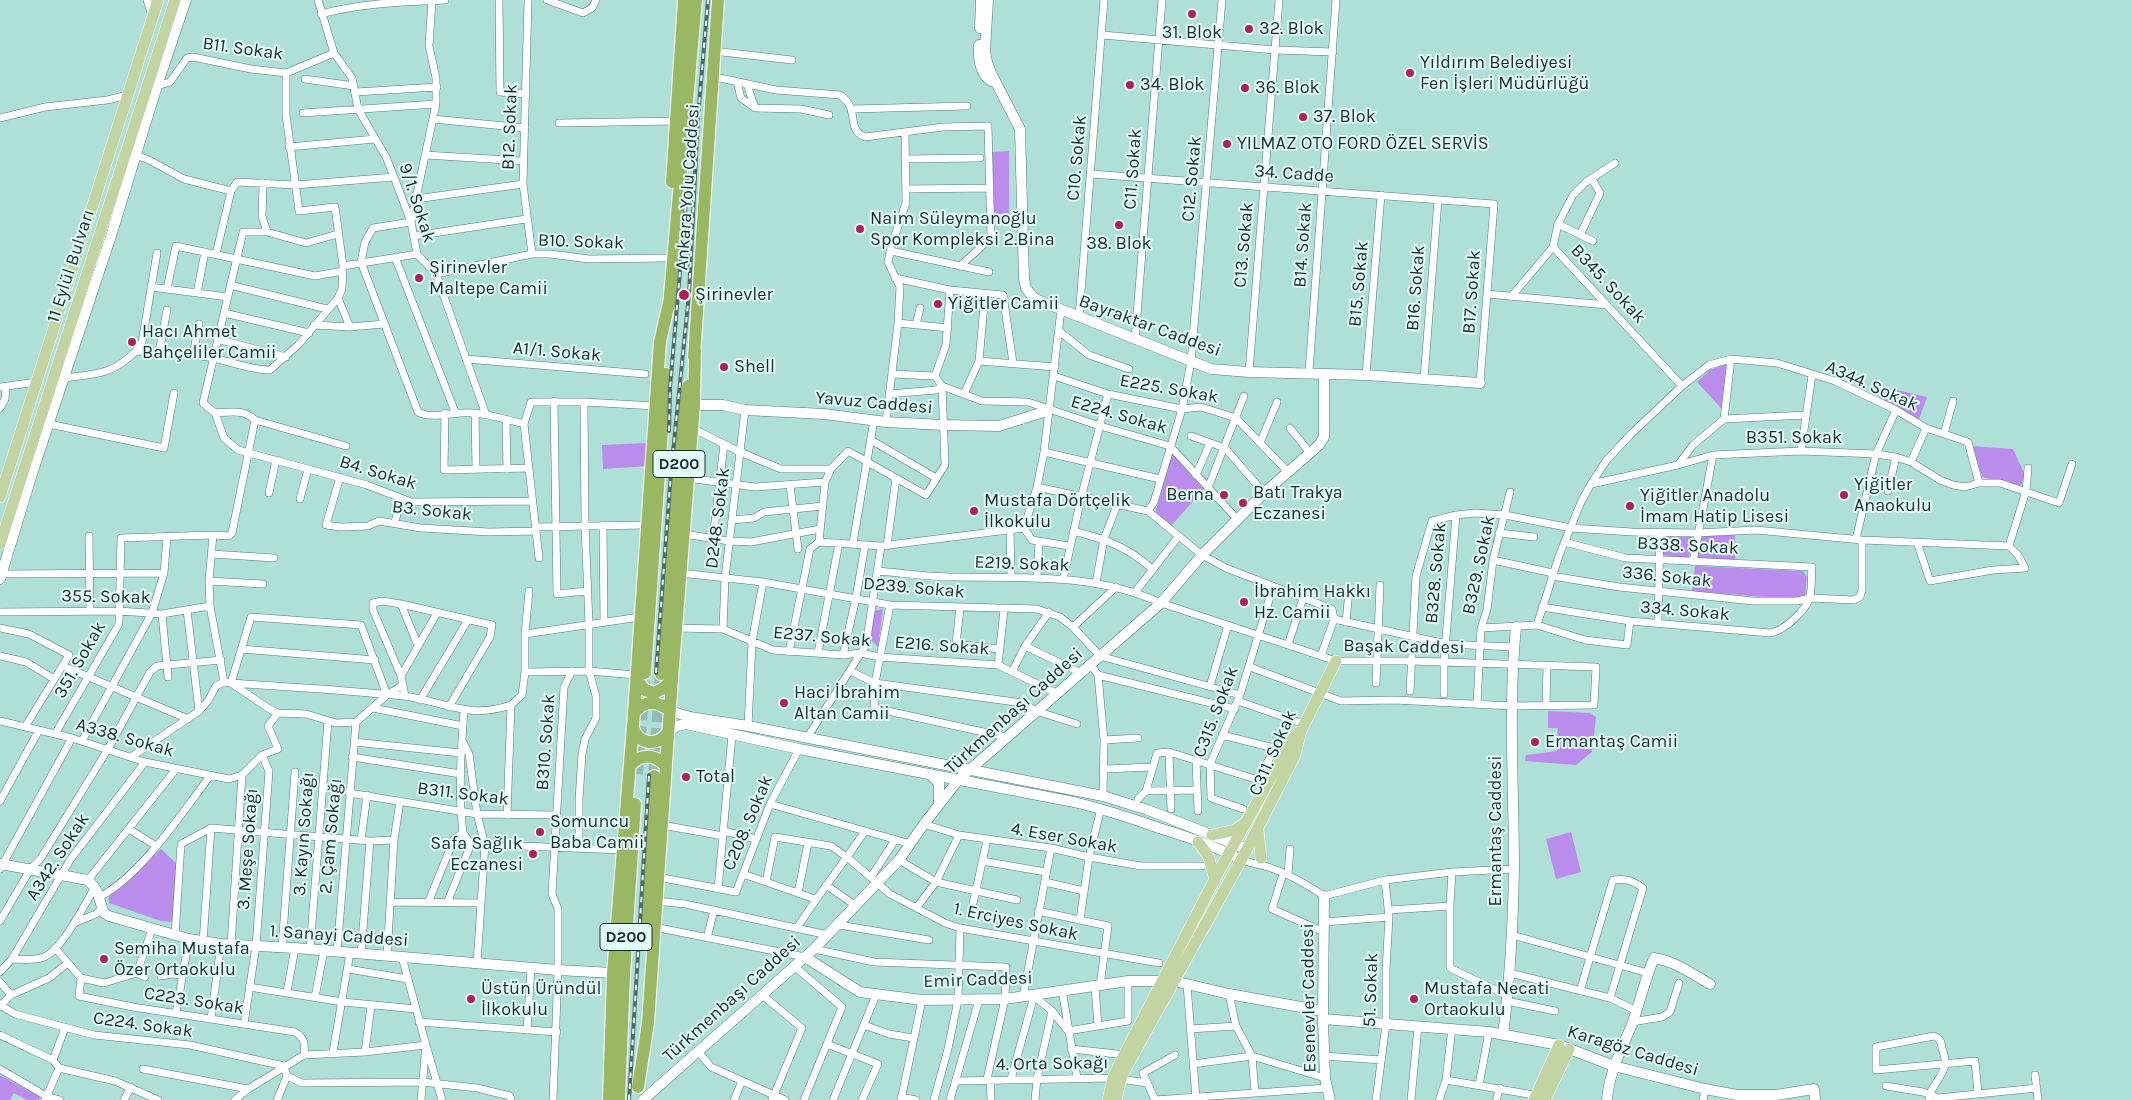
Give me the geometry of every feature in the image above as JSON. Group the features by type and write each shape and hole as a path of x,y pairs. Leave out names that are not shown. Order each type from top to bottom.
{"highway":[{"path":"609,1100 614,973 622,850 634,769 633,728 639,676 640,617 646,525 660,342 670,292 668,258 684,0"},
{"name":"Ankara Yolu Caddesi","path":"639,676 659,493 670,292 696,0"},
{"name":"Ankara Yolu Caddesi","path":"666,676 684,410 695,350 718,0"},
{"path":"701,255 707,232 726,0"},
{"path":"639,676 645,690 654,693 664,688 676,628 694,405 695,350"},
{"path":"638,1094 648,1022 670,711 666,676"},
{"path":"634,714 641,706 653,702 670,711"},
{"path":"633,728 638,737 649,742 658,742 668,732"},
{"path":"634,769 641,757 647,756 656,758 666,766"},
{"name":"D200","path":"619,1100 634,769"},
{"name":"D200","path":"638,1094 654,776"}],"main road":[{"name":"11 Eylül Bulvarı","path":"0,498 153,17 149,0"},
{"name":"11 Eylül Bulvarı","path":"0,544 175,0"},
{"path":"1,577 186,0"},
{"path":"981,0 980,64 985,77 996,84"},
{"path":"988,0 985,52 996,84"},
{"name":"Bayraktar Caddesi","path":"996,84 1020,129 1026,288 1032,296 1135,340 1211,369 1249,372 1309,372 1480,383"},
{"name":"Türkmenbaşı Caddesi","path":"643,1100 839,925 856,906 874,880 899,860 939,804 969,769 1161,603 1202,555 1237,519 1319,446 1324,437 1324,374"},
{"name":"Yavuz Caddesi","path":"694,405 723,405 745,410 824,414 886,422 999,426 1050,410"},
{"name":"Ermantaş Caddesi","path":"1503,1035 1512,935 1514,869 1512,706 1516,627"},
{"name":"C311. Sokak","path":"1117,1078 1174,981 1247,849 1295,755 1302,727 1321,694 1336,661"},
{"path":"670,711 690,717 748,726 1103,796 1211,834 1232,848 1241,860"},
{"path":"668,732 677,726 686,724 799,750 926,772 1101,808 1198,842 1247,849"},
{"path":"1108,1100 1162,981 1246,822 1280,750 1291,741 1302,727"},
{"path":"926,772 935,777 939,783 939,804"},
{"path":"1211,834 1235,830 1246,822"},
{"path":"1258,827 1264,862"},
{"path":"1198,842 1208,855 1216,876"},
{"path":"1,866 31,868 92,883 101,896 102,908"},
{"name":"Esenevler Caddesi","path":"1324,896 1324,1056 1326,1083 1330,1100"},
{"name":"1. Sanayi Caddesi","path":"102,908 104,913 109,916 152,929 189,939 226,945 324,950 531,968 614,973"},
{"name":"Emir Caddesi","path":"805,957 860,992 922,1000 1005,999 1128,981 1162,981"},
{"path":"1607,1100 1608,1084 1654,958 1664,960 1710,984"},
{"path":"1174,981 1323,1015"},
{"name":"Karagöz Caddesi","path":"1323,1015 1386,1024 1489,1032 1564,1047 1614,1066 1704,1095 1737,1098 1814,1095"},
{"path":"1543,1098 1564,1047"},
{"path":"1116,1100 1117,1078"}],"street":[{"name":"9/1. Sokak","path":"318,0 334,54 352,78 358,109 386,157 394,177 411,222 417,254 436,274 486,416"},
{"path":"432,0 429,46 437,87 436,104 411,222 373,228 365,242 361,262 418,412 433,416 455,412 475,413 524,424"},
{"path":"321,14 340,9 445,0"},
{"path":"499,0 500,92 526,94"},
{"name":"B12. Sokak","path":"528,0 523,184 532,254"},
{"path":"547,0 583,13 592,8 596,0"},
{"name":"C10. Sokak","path":"1079,317 1104,0"},
{"name":"C11. Sokak","path":"1135,340 1162,0"},
{"name":"C12. Sokak","path":"1148,511 1154,502 1182,409 1192,361 1222,0"},
{"name":"C13. Sokak","path":"1249,372 1279,0"},
{"name":"B14. Sokak","path":"1309,372 1336,0"},
{"path":"1102,35 1219,46 1333,52"},
{"path":"722,52 792,60"},
{"name":"B11. Sokak","path":"157,86 170,82 187,58 193,57 251,69 286,73 334,54"},
{"path":"136,351 193,355 270,370 286,357 309,333 338,298 342,289 343,268 335,207 299,211 286,115 286,73"},
{"path":"720,78 776,90 840,95 852,109 854,127 857,134 865,137 943,127 988,126 990,238 960,266"},
{"path":"305,79 355,89 437,87"},
{"path":"737,82 742,98 755,108 801,109 829,115"},
{"path":"747,84 755,108"},
{"path":"0,118 45,107 107,100 129,94"},
{"path":"303,113 436,104"},
{"path":"852,109 967,106"},
{"path":"433,119 525,128"},
{"path":"559,123 675,121"},
{"path":"886,422 898,323 900,287 888,262 906,203 905,132"},
{"path":"290,147 375,139"},
{"path":"136,155 184,179 231,191"},
{"path":"426,155 524,161"},
{"path":"905,159 980,158"},
{"path":"1558,224 1573,195 1592,178 1615,163"},
{"name":"34. Cadde","path":"1091,174 1494,204"},
{"path":"216,254 231,191 237,182 295,185 394,177"},
{"path":"1580,235 1600,193 1592,178"},
{"path":"263,183 262,216 267,232"},
{"path":"416,199 523,184"},
{"path":"906,190 990,188"},
{"name":"B15. Sokak","path":"1366,375 1381,195"},
{"name":"B16. Sokak","path":"1424,379 1438,200"},
{"name":"B17. Sokak","path":"1480,383 1494,204"},
{"path":"414,236 526,218"},
{"name":"B345. Sokak","path":"1593,241 1558,224 1553,247 1682,386"},
{"path":"213,358 243,232 267,232 306,243 338,234"},
{"path":"167,289 176,246 314,276 361,262 417,254"},
{"path":"1512,297 1553,247"},
{"path":"891,251 988,272"},
{"path":"197,293 205,252"},
{"path":"64,378 105,373 126,361 136,351 142,342 157,253"},
{"name":"B10. Sokak","path":"436,274 532,254 550,254 589,259 668,258"},
{"path":"395,258 455,412"},
{"path":"895,278 950,290 1003,295 1013,362"},
{"path":"230,285 327,309"},
{"path":"151,287 228,297"},
{"path":"935,376 946,345 950,290"},
{"path":"964,394 979,361 985,294"},
{"path":"1487,294 1607,305"},
{"path":"338,298 350,327"},
{"path":"916,325 920,308"},
{"path":"159,352 167,310"},
{"path":"1024,528 1037,487 1044,452 1062,310"},
{"path":"224,313 309,333"},
{"path":"898,323 948,328"},
{"path":"193,355 199,324"},
{"path":"314,325 350,327 384,324"},
{"path":"1059,331 1089,355 1129,369"},
{"path":"218,340 286,357"},
{"name":"B4. Sokak","path":"213,358 203,403 215,413 224,438 231,445 248,452 367,485 411,502 532,500"},
{"name":"A1/1. Sokak","path":"466,359 645,374"},
{"name":"A344. Sokak","path":"1537,625 1564,542 1590,484 1606,461 1631,434 1682,386 1709,365 1730,359 1777,363 1835,381 1896,410 1926,428 1968,442 1979,483"},
{"name":"B351. Sokak","path":"1724,419 1730,359"},
{"path":"979,361 1013,362 1055,367"},
{"path":"892,374 935,376"},
{"path":"1801,451 1812,375"},
{"path":"819,542 825,482 831,469 848,451 926,495 945,465 942,386 935,376"},
{"name":"E225. Sokak","path":"1054,376 1108,394 1182,409 1201,407 1236,418 1288,472"},
{"path":"0,408 5,399 3,387 37,382"},
{"path":"889,394 936,390 942,386"},
{"name":"E224. Sokak","path":"942,386 982,400 1028,402 1100,426 1170,446 1237,519"},
{"path":"49,424 164,448 174,393"},
{"path":"1063,580 1073,531 1108,394"},
{"path":"1208,488 1244,396"},
{"path":"539,558 524,424 531,402 554,401 655,406"},
{"path":"554,401 557,594 587,591"},
{"path":"1944,434 1953,401"},
{"path":"579,848 579,800 582,754 585,739 596,718 596,696 589,671 590,624 585,525 584,402"},
{"path":"1260,443 1277,402"},
{"name":"D248. Sokak","path":"723,629 729,541 745,410"},
{"path":"1859,539 1876,454 1896,410"},
{"name":"B4. Sokak","path":"215,413 242,412 250,414 255,420 346,446"},
{"path":"475,413 476,469"},
{"path":"445,414 444,470 528,468"},
{"path":"1678,464 1693,446 1724,419 1806,416"},
{"path":"82,741 152,613 164,573 167,537 229,536 232,533 255,420"},
{"path":"506,420 507,469"},
{"path":"853,544 874,420"},
{"path":"692,428 740,452 781,469 831,469"},
{"path":"1290,428 1310,453"},
{"path":"1911,462 1926,428"},
{"path":"1191,436 1225,448 1264,493"},
{"path":"871,440 936,478"},
{"path":"1196,475 1210,443"},
{"path":"713,539 724,444"},
{"name":"B351. Sokak","path":"1590,484 1713,455 1801,451 1876,454 1896,457 1911,462 1940,480 1953,485 1965,487 1979,483 2000,483 2060,503 2072,464"},
{"path":"1044,452 1160,479"},
{"path":"1692,562 1713,455"},
{"path":"1888,491 1896,457"},
{"path":"268,493 276,460"},
{"path":"2009,546 2026,491 2028,468"},
{"path":"300,498 308,469"},
{"name":"B3. Sokak","path":"340,478 326,525 341,527 368,526 379,521 395,522 421,528 489,532 556,526 646,525"},
{"path":"687,478 755,487 825,482"},
{"path":"807,738 866,645 896,478"},
{"path":"790,485 794,533 798,550"},
{"path":"1037,487 1148,511 1202,555 1226,568 1332,609 1334,619 1321,656"},
{"name":"B329. Sokak","path":"1477,704 1481,628 1487,610 1493,560 1510,492"},
{"path":"395,522 401,498"},
{"path":"1096,583 1104,539 1117,505"},
{"path":"732,520 754,518 764,512 823,506"},
{"path":"1410,691 1416,576 1432,521 1456,514 1475,513 1505,515 1571,528 1697,533 1756,530 1859,539 2009,546 2018,555 2025,568 1993,570 1930,581 1917,542"},
{"name":"B328. Sokak","path":"1444,694 1444,662 1456,514"},
{"path":"603,525 604,622"},
{"path":"789,652 810,549 819,542 884,546 1024,528"},
{"path":"1024,528 1036,541 1070,546"},
{"path":"683,534 729,541 751,542 820,529"},
{"path":"1010,530 1011,577"},
{"path":"1073,531 1104,539 1136,554 1152,570"},
{"path":"1658,622 1660,532"},
{"path":"1499,533 1534,537"},
{"path":"213,535 210,606 221,660 228,682 278,713 306,714 336,724 356,722 387,695 403,685"},
{"path":"89,536 90,611"},
{"path":"1136,591 1178,536"},
{"name":"351. Sokak","path":"55,734 119,624 121,538 167,537"},
{"name":"336. Sokak","path":"1493,560 1553,575 1619,587 1753,601 1798,601 1810,598 1854,600 1860,597 1862,590 1859,539"},
{"path":"1036,541 1037,578"},
{"name":"B338. Sokak","path":"1564,542 1626,558 1812,568 1810,598"},
{"path":"818,653 839,543"},
{"path":"843,655 856,598 865,545"},
{"path":"212,554 274,558"},
{"name":"E219. Sokak","path":"878,571 952,577 1037,578 1096,583 1136,591 1161,603"},
{"path":"1,577 90,573 164,573"},
{"name":"D239. Sokak","path":"680,573 763,582 890,605 1049,612 1060,617 1073,627 1100,656"},
{"path":"210,581 263,584"},
{"path":"748,726 752,642 763,582"},
{"path":"1376,683 1380,585"},
{"path":"1073,627 1116,587"},
{"name":"C315. Sokak","path":"1243,809 1211,798 1210,764 1250,668 1274,587"},
{"path":"131,757 199,711 216,686 228,682 405,696 464,711 496,710 512,705 522,695 529,591"},
{"path":"1346,622 1349,591"},
{"path":"1288,645 1303,598"},
{"name":"334. Sokak","path":"1542,607 1630,621 1658,622 1770,634 1780,632 1788,626 1810,598"},
{"path":"405,696 401,676 373,610 373,603 382,601 401,604 492,625 490,637 449,707"},
{"name":"Başak Caddesi","path":"1161,603 1336,661 1376,660 1596,667 1594,705 1546,706"},
{"path":"401,604 418,646"},
{"path":"890,605 875,682 874,708 1006,737"},
{"name":"355. Sokak","path":"0,612 119,611 162,614 210,606"},
{"path":"960,608 956,644 1000,649"},
{"path":"187,610 199,711"},
{"path":"998,665 1004,610"},
{"path":"1012,672 1025,646 1049,612"},
{"path":"401,676 437,613"},
{"path":"162,614 168,677"},
{"path":"228,682 251,617 361,625 387,695"},
{"path":"525,634 640,617"},
{"path":"1334,619 1446,644 1514,647"},
{"path":"420,700 468,620"},
{"path":"1481,628 1537,625 1585,640 1628,644 1630,621"},
{"path":"1210,686 1228,625"},
{"path":"0,628 29,634 69,655 25,727"},
{"name":"E237. Sokak","path":"676,628 723,629 772,650 843,655 861,653 879,657"},
{"path":"1025,646 1081,673"},
{"path":"241,649 375,660"},
{"path":"0,656 26,662 54,678"},
{"path":"1100,656 1210,686 1302,727"},
{"name":"E216. Sokak","path":"879,657 998,665 1056,693"},
{"path":"0,921 31,868 41,858 108,750 150,672 157,666 221,660"},
{"path":"1091,665 1098,675 1104,740 1105,769 1103,796"},
{"path":"62,666 188,719"},
{"path":"1250,668 1340,700 1394,700 1546,706 1547,666"},
{"name":"B310. Sokak","path":"553,1100 557,1032 558,909 552,894 564,687 572,671"},
{"path":"525,672 589,671 639,676"},
{"path":"850,671 875,682 1023,704 1036,711 1077,724"},
{"path":"1098,675 1234,709"},
{"path":"507,815 512,705"},
{"path":"373,708 463,726"},
{"path":"464,711 460,812 463,832 471,844"},
{"path":"212,1019 226,945 239,830 242,775 262,755 278,749 268,726 278,713"},
{"name":"3. Kayın Sokağı","path":"310,949 328,721"},
{"name":"A338. Sokak","path":"0,722 72,738 145,762 176,769 229,779 242,775"},
{"name":"2. Çam Sokağı","path":"337,952 356,722"},
{"path":"0,802 39,730"},
{"path":"718,889 732,735"},
{"path":"1138,799 1146,791 1157,753 1169,752 1258,780 1280,750 1222,735"},
{"path":"1,866 72,738"},
{"path":"1104,740 1138,738"},
{"path":"354,742 461,753"},
{"path":"464,742 469,754 477,814 485,845 477,963"},
{"name":"C208. Sokak","path":"658,877 736,892 770,804 799,750"},
{"path":"1169,752 1171,809"},
{"name":"3. Meşe Sokağı","path":"244,1024 256,946 265,832 269,771 262,755"},
{"path":"352,757 461,774"},
{"path":"1196,760 1198,811"},
{"name":"A342. Sokak","path":"0,972 12,959 70,860 145,762"},
{"path":"1105,769 1152,767"},
{"path":"12,959 43,958 55,948 74,923 92,883 129,829 176,769"},
{"path":"282,947 295,772"},
{"path":"101,896 115,889 156,846 210,776"},
{"path":"1146,791 1197,790"},
{"name":"B311. Sokak","path":"349,792 477,814 557,815"},
{"path":"361,840 367,795"},
{"path":"387,956 394,840 400,801"},
{"path":"770,804 910,844"},
{"path":"1080,920 1089,857 1101,808"},
{"name":"4. Eser Sokak","path":"924,824 959,835 1050,848 1141,866 1202,866"},
{"path":"662,825 756,838"},
{"path":"203,942 211,828"},
{"path":"175,935 181,844 211,828 370,841 394,840"},
{"path":"129,829 156,846"},
{"path":"797,928 815,899 848,858 865,831"},
{"path":"428,903 454,839 463,832"},
{"path":"917,907 936,882 959,835"},
{"name":"1. Erciyes Sokak","path":"766,882 775,837 831,846 890,894 960,928 1104,955 1159,963"},
{"path":"874,880 895,840"},
{"path":"972,908 987,840"},
{"path":"333,1052 348,969 356,954 370,841"},
{"path":"798,893 808,843"},
{"path":"471,844 622,850"},
{"path":"447,903 471,844"},
{"path":"1011,1079 1028,997 1032,942 1050,848"},
{"path":"1247,849 1264,862 1285,874 1299,879 1324,896 1385,880 1452,872 1514,869"},
{"path":"1290,849 1285,874 1272,909 1324,927 1389,914 1450,906"},
{"path":"899,860 936,882 1017,900"},
{"path":"982,860 1046,872"},
{"path":"1241,860 1254,865 1264,862"},
{"path":"1452,872 1450,968 1507,998 1556,1011"},
{"path":"742,874 815,899"},
{"name":"51. Sokak","path":"1376,1100 1386,1024 1389,914 1385,880"},
{"path":"1580,991 1613,880 1633,881 1644,888 1610,998"},
{"path":"1045,882 1084,891"},
{"path":"826,885 856,906"},
{"path":"656,901 686,904 828,935"},
{"path":"391,902 481,903"},
{"path":"74,923 96,914 102,908"},
{"path":"707,938 714,910"},
{"path":"1038,911 1108,926 1098,986 1098,1026"},
{"path":"839,925 929,940"},
{"path":"654,927 805,957"},
{"path":"934,1100 948,1049 958,1000 960,928"},
{"path":"137,973 152,929"},
{"path":"1512,935 1648,973"},
{"path":"176,1013 189,939"},
{"path":"55,948 81,978 104,983 137,973 145,977"},
{"path":"287,992 295,948"},
{"path":"814,949 874,962 958,967 1006,967 1005,999 989,1080 991,1100"},
{"path":"315,997 324,950"},
{"path":"402,957 442,1100"},
{"path":"0,1005 11,995 49,978 68,963"},
{"path":"794,966 842,1007 804,1100"},
{"path":"527,1030 531,968"},
{"path":"348,969 408,979"},
{"path":"1510,973 1610,998 1635,1010"},
{"path":"161,976 182,975"},
{"name":"C223. Sokak","path":"81,978 79,996 133,1007 295,1032 305,1042 304,1055"},
{"path":"1068,1031 1128,1021 1128,981"},
{"path":"0,982 11,995"},
{"path":"1632,1022 1662,1017 1670,1012 1678,983"},
{"path":"1187,985 1196,1098"},
{"path":"249,987 371,1006 416,1009"},
{"path":"1062,990 1077,1078"},
{"path":"761,994 802,1028 773,1098"},
{"path":"1229,994 1236,1026 1252,1056 1255,1094"},
{"path":"833,1100 876,995"},
{"path":"1028,997 1052,1011 1068,1031"},
{"path":"916,1100 901,1098 922,1000"},
{"path":"950,1100 979,1000"},
{"name":"C224. Sokak","path":"0,1005 14,1014 94,1035 190,1045 284,1066"},
{"path":"365,1052 371,1006"},
{"path":"1035,1100 1037,1079 1052,1011"},
{"path":"419,1022 557,1032"},
{"path":"864,1025 889,1034 913,1038"},
{"path":"1190,1029 1236,1026"},
{"path":"1411,1100 1418,1026"},
{"path":"53,1060 65,1028"},
{"path":"1441,1099 1446,1080 1452,1028"},
{"path":"1479,1085 1489,1032"},
{"path":"0,1035 53,1060 59,1068 97,1076 131,1087 149,1098 158,1100"},
{"path":"1929,1097 1945,1063 1939,1038 1934,1036 1876,1047 1876,1070 1945,1063 1975,1060 1978,1093"},
{"path":"235,1100 248,1089 304,1055 333,1052 365,1052 426,1044"},
{"path":"421,1100 426,1044"},
{"path":"827,1044 878,1064 862,1100"},
{"path":"1071,1049 1117,1054"},
{"path":"698,1051 711,1067 773,1098 785,1100"},
{"path":"1175,1055 1143,1073 1155,1100 1255,1094 1326,1083"},
{"path":"1193,1064 1252,1056 1326,1083"},
{"path":"1324,1056 1381,1060"},
{"path":"277,1100 287,1076 284,1066"},
{"path":"45,1098 59,1068"},
{"path":"0,1069 45,1098 60,1100"},
{"path":"143,1069 248,1089"},
{"path":"2035,1075 2038,1100"},
{"path":"287,1076 302,1083 422,1082 477,1088 510,1096 511,1100"},
{"name":"4. Orta Sokağı","path":"956,1081 1117,1078 1147,1083"},
{"path":"1446,1080 1500,1088 1543,1098"},
{"path":"734,1100 742,1081"},
{"path":"1886,1086 1923,1092 1929,1097 1938,1098 2037,1088"},
{"path":"124,1100 131,1087"},
{"path":"1496,1100 1500,1088"}],"shaded area":[{"path":"1009,151 1009,214 993,214 992,152"},
{"path":"1725,364 1728,370 1722,409 1697,382 1710,370"},
{"path":"1884,387 1927,397 1919,419 1880,400 1879,397"},
{"path":"647,443 648,466 603,469 602,445"},
{"path":"1972,446 2013,449 2024,473 2022,484 2019,486 1982,477"},
{"path":"1172,454 1204,489 1170,527 1155,514"},
{"path":"1735,535 1735,561 1697,558 1698,540 1704,536"},
{"path":"1664,537 1692,537 1689,558 1662,555"},
{"path":"1695,566 1803,571 1807,577 1805,597 1799,600 1692,591"},
{"path":"883,609 878,647 870,639 874,611"},
{"path":"1548,711 1590,713 1596,717 1592,752 1576,765 1525,761 1526,755 1557,751 1558,728 1548,728"},
{"path":"1571,832 1581,872 1556,879 1546,839"},
{"path":"161,849 177,864 174,922 161,921 109,903 109,896"},
{"path":"0,1075 40,1097 39,1100 27,1100 14,1093 10,1100 0,1100"}],"tunnel":[{"path":"654,776 661,674"},
{"path":"637,774 644,681"}],"railway":[{"path":"656,673 671,472 689,294 698,117 708,0"},
{"path":"669,431 670,388 688,177"},
{"path":"629,1100 649,775"}],"place":[{"name":"31. Blok","path":"1192,14"},
{"name":"32. Blok","path":"1249,29"},
{"name":"Yıldırım Belediyesi Fen İşleri Müdürlüğü","path":"1410,73"},
{"name":"34. Blok","path":"1130,85"},
{"name":"36. Blok","path":"1245,88"},
{"name":"37. Blok","path":"1303,117"},
{"name":"YILMAZ OTO FORD ÖZEL SERVİS","path":"1227,144"},
{"name":"38. Blok","path":"1119,225"},
{"name":"Naim Süleymanoğlu Spor Kompleksi 2.Bina","path":"860,229"},
{"name":"Şirinevler Maltepe Camii","path":"419,278"},
{"name":"Şirinevler","path":"684,295"},
{"name":"Yiğitler Camii","path":"938,304"},
{"name":"Hacı Ahmet Bahçeliler Camii","path":"132,342"},
{"name":"Shell","path":"724,367"},
{"name":"Berna","path":"1224,495"},
{"name":"Yiğitler Anaokulu","path":"1844,495"},
{"name":"Batı Trakya Eczanesi","path":"1243,503"},
{"name":"Yiğitler Anadolu İmam Hatip Lisesi","path":"1630,506"},
{"name":"Mustafa Dörtçelik İlkokulu","path":"974,511"},
{"name":"İbrahim Hakkı Hz. Camii","path":"1244,602"},
{"name":"Haci İbrahim Altan Camii","path":"784,703"},
{"name":"Ermantaş Camii","path":"1535,742"},
{"name":"Total","path":"686,777"},
{"name":"Somuncu Baba Camii","path":"540,832"},
{"name":"Safa Sağlık Eczanesi","path":"533,854"},
{"name":"Semiha Mustafa Özer Ortaokulu","path":"104,959"},
{"name":"Üstün Üründül İlkokulu","path":"471,999"},
{"name":"Mustafa Necati Ortaokulu","path":"1414,999"}]}
